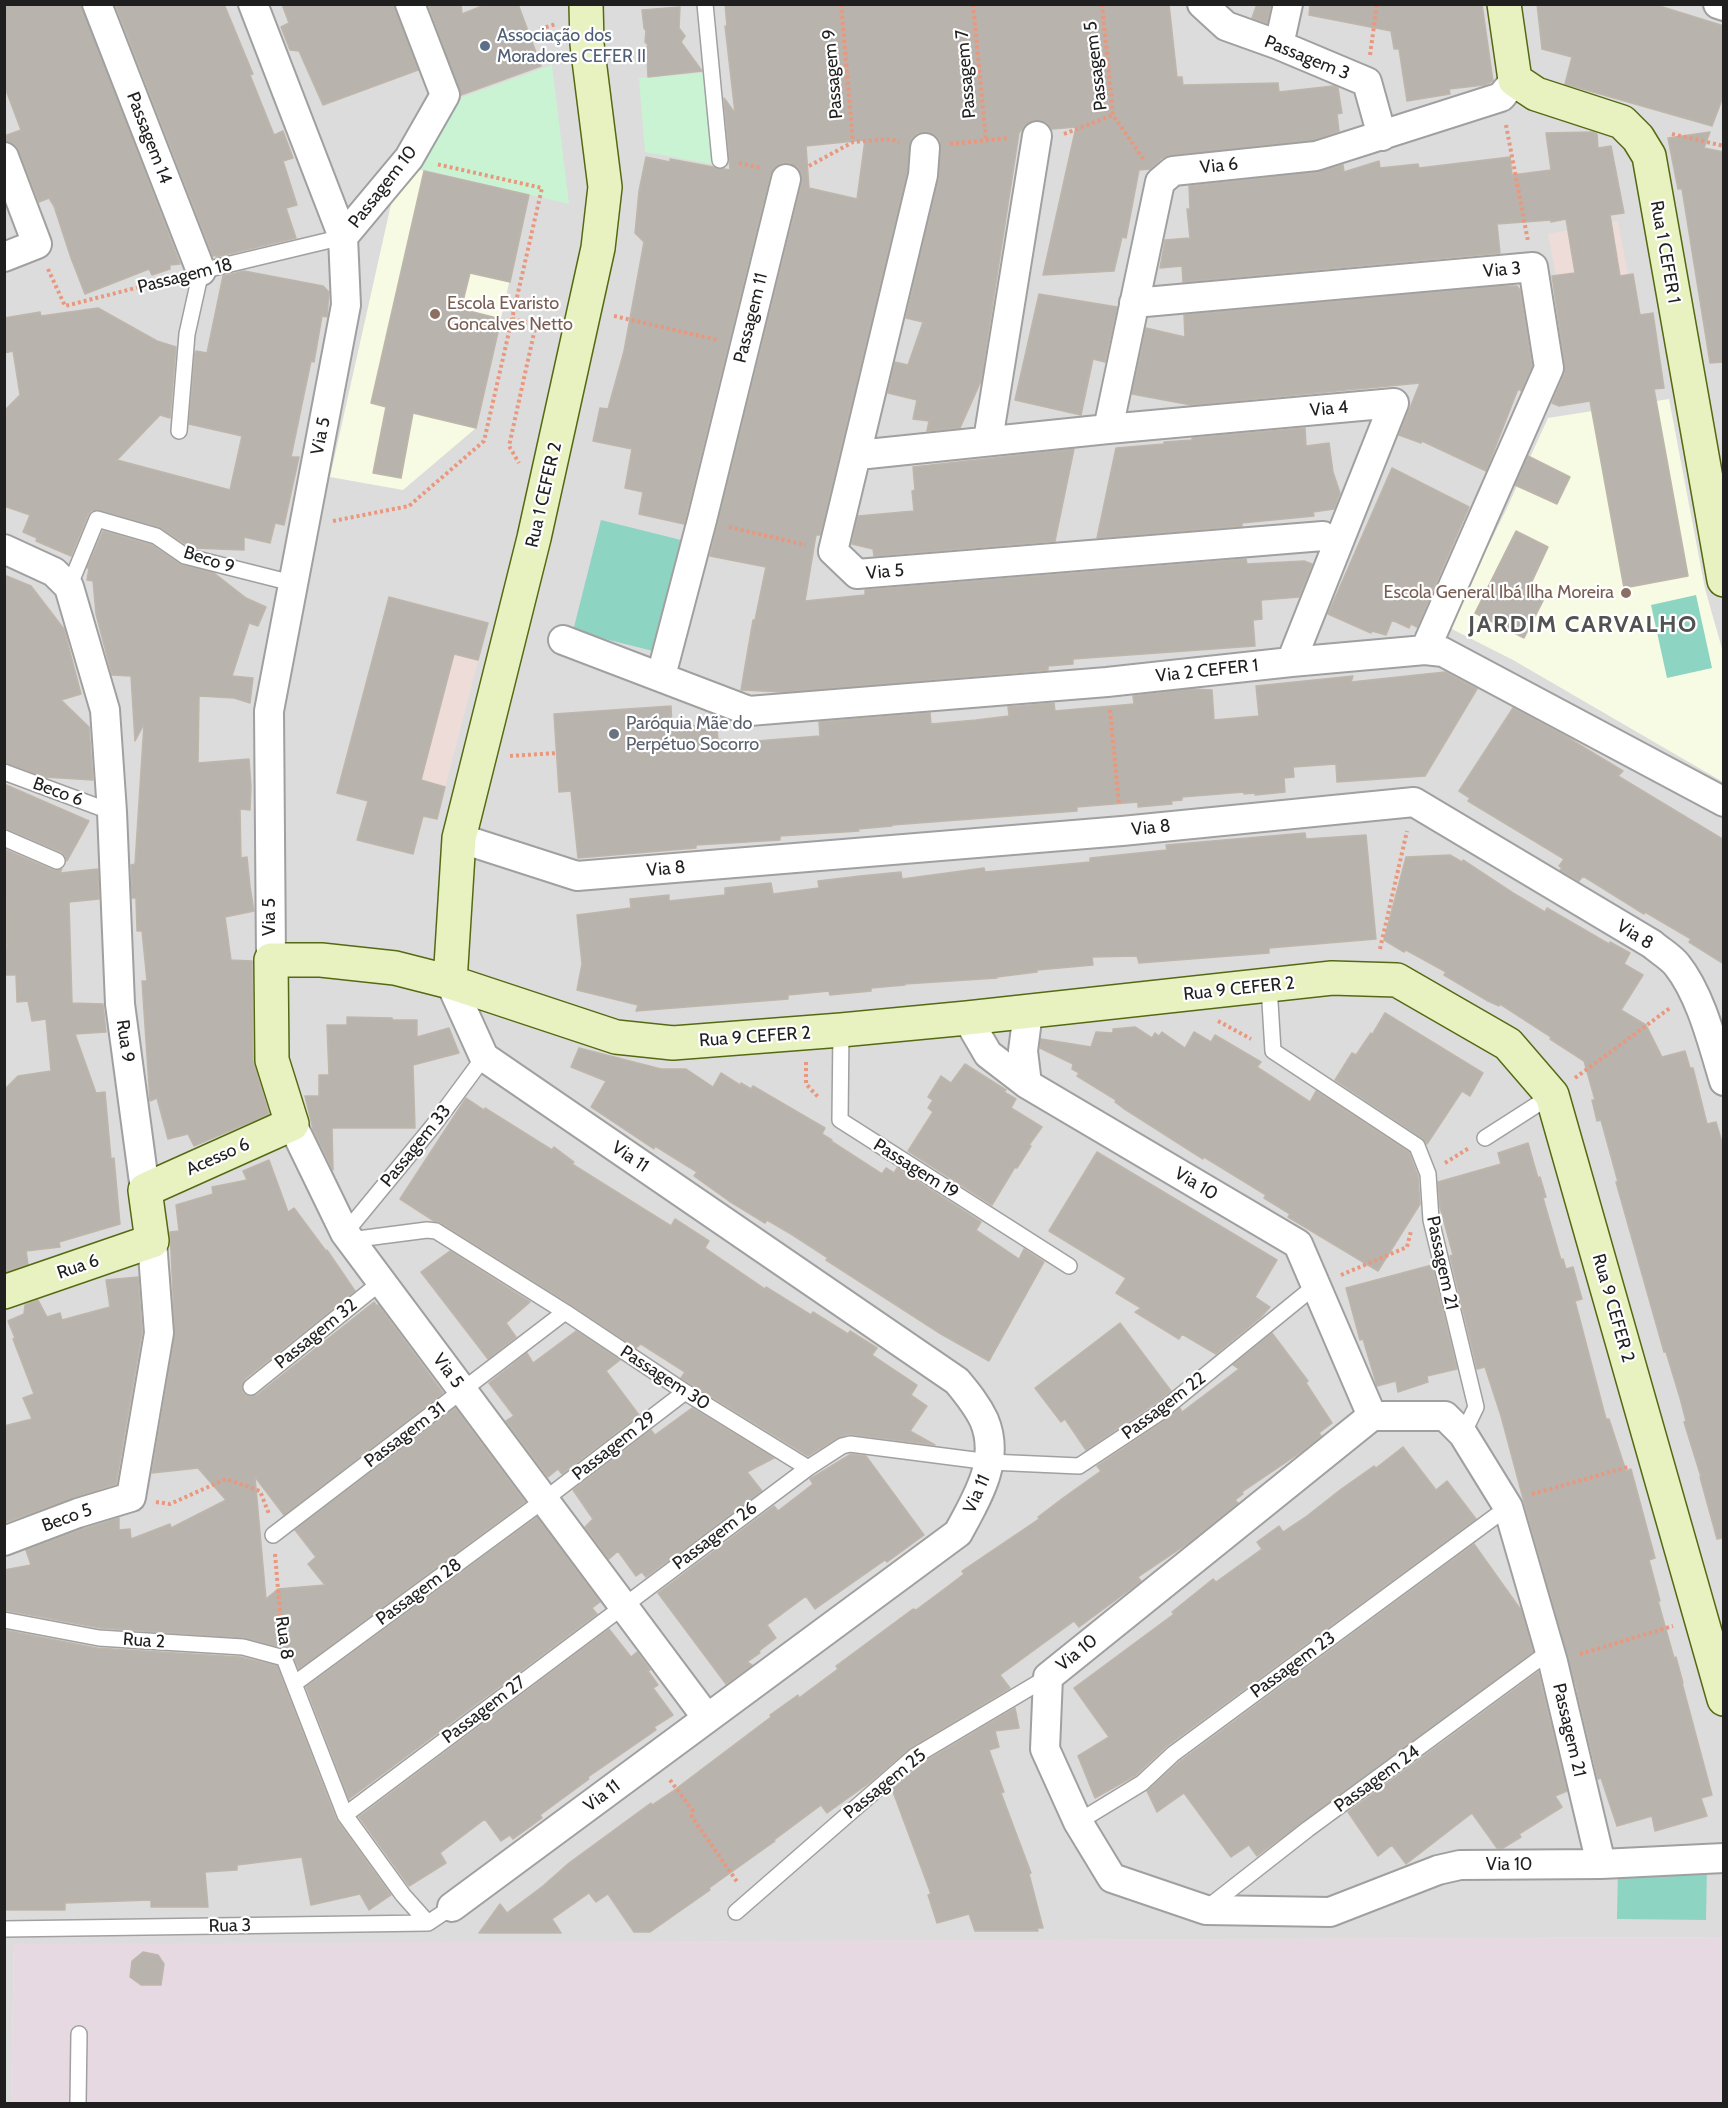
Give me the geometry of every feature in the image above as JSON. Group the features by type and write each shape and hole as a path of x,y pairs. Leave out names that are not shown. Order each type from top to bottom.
{"street":[{"name":"Passagem 14","path":"98,4 201,271"},
{"name":"Via 5","path":"253,4 343,237 346,305 269,711 272,1060 292,1124 348,1236 707,1718"},
{"name":"Passagem 10","path":"343,237 410,158 445,95 410,4"},
{"name":"Rua 1 CEFER 2","path":"450,982 459,838 548,476 598,248 606,187 588,44 586,4"},
{"name":"Passagem 3","path":"1202,4 1226,26 1279,45 1367,82 1382,136"},
{"path":"1279,45 1288,4"},
{"path":"1504,4 1508,89"},
{"path":"1718,4 1724,6"},
{"name":"Via 6","path":"1160,182 1173,171 1316,156 1382,136 1508,89"},
{"name":"Rua 1 CEFER 1","path":"1508,89 1536,94 1622,122 1638,138 1649,156 1724,580"},
{"path":"988,440 1037,136"},
{"path":"833,551 923,175 925,148"},
{"path":"4,157 37,244 4,257"},
{"name":"Passagem 11","path":"661,676 786,179"},
{"path":"1108,429 1160,182"},
{"name":"Via 3","path":"1134,303 1533,267 1549,368 1425,650"},
{"name":"Via 4","path":"858,454 1394,403 1291,662"},
{"name":"Via 5","path":"833,551 857,574 1323,536"},
{"path":"4,549 54,572 69,588"},
{"name":"Rua 9","path":"69,588 105,710 120,1004 152,1241 159,1333 131,1497"},
{"name":"Via 2 CEFER 1","path":"563,640 749,711 1107,682 1425,650 1443,652 1724,802"},
{"name":"Via 8","path":"459,838 577,876 1122,831 1414,802 1653,944 1677,965 1693,991 1724,1081"},
{"name":"Rua 9 CEFER 2","path":"271,960 321,960 395,968 450,982 616,1037 673,1043 1028,1012 1332,978 1397,980 1508,1044 1552,1095 1724,1699"},
{"path":"450,982 484,1057"},
{"path":"1027,1084 1023,1051 1028,1012"},
{"name":"Via 10","path":"967,1018 988,1054 1027,1084 1298,1244 1372,1416 1048,1677 1044,1749 1078,1822 1112,1878 1206,1910 1330,1912 1438,1870 1460,1865 1601,1864 1724,1858"},
{"name":"Via 11","path":"452,1907 958,1533 985,1480 990,1462 984,1421 976,1405 957,1381 484,1057"},
{"name":"Acesso 6","path":"145,1190 292,1124"},
{"name":"Rua 6","path":"4,1292 152,1241"},
{"name":"Passagem 21","path":"1372,1416 1444,1416 1463,1434 1508,1507 1552,1656 1601,1864"},
{"name":"Beco 5","path":"4,1541 78,1513 131,1497"}],"lane":[{"path":"705,4 720,160"},
{"name":"Passagem 18","path":"201,271 343,237"},
{"path":"179,431 187,334 201,271"},
{"name":"Beco 9","path":"69,588 97,519 156,536 186,556 292,584"},
{"name":"Beco 6","path":"4,772 112,812"},
{"path":"4,838 57,861"},
{"path":"1269,986 1273,1051"},
{"name":"Passagem 19","path":"841,1030 840,1120 1069,1266"},
{"name":"Passagem 21","path":"1273,1051 1417,1146 1428,1174 1431,1220 1476,1407 1463,1434"},
{"name":"Passagem 33","path":"348,1236 484,1057"},
{"path":"1485,1138 1552,1095"},
{"name":"Passagem 30","path":"348,1236 431,1230 565,1312 685,1392 808,1468"},
{"name":"Passagem 32","path":"251,1387 381,1282"},
{"name":"Passagem 22","path":"990,1462 1079,1466 1159,1413 1315,1286"},
{"name":"Passagem 31","path":"273,1535 565,1312"},
{"name":"Passagem 29","path":"544,1500 685,1392"},
{"path":"808,1468 842,1446 850,1444 990,1462"},
{"name":"Passagem 26","path":"623,1605 808,1468"},
{"name":"Passagem 28","path":"294,1684 544,1500"},
{"name":"Passagem 23","path":"1078,1822 1142,1783 1173,1755 1508,1507"},
{"name":"Passagem 27","path":"345,1815 623,1605"},
{"name":"Rua 2","path":"4,1620 99,1638 243,1647 284,1658"},
{"name":"Passagem 24","path":"1206,1910 1308,1829 1552,1656"},
{"name":"Rua 8","path":"284,1658 345,1815 403,1895 428,1923"},
{"name":"Passagem 25","path":"736,1911 915,1756 1048,1677"},
{"path":"428,1923 452,1907"},
{"name":"Rua 3","path":"4,1929 428,1923"},
{"path":"78,2103 79,2034"}],"path":[{"name":"Passagem 9","path":"841,4 853,142"},
{"name":"Passagem 7","path":"973,4 986,140"},
{"name":"Passagem 5","path":"1102,4 1113,115 1160,182"},
{"path":"1367,82 1377,4"},
{"path":"1508,89 1533,267"},
{"path":"303,526 409,506 484,441 542,188 410,158"},
{"path":"720,160 780,172 786,179"},
{"name":"Passagem 18","path":"49,271 65,306 201,271"},
{"path":"584,309 744,346"},
{"path":"512,318 536,324 509,446 523,469 548,476"},
{"path":"702,520 833,551"},
{"path":"1107,682 1122,831"},
{"path":"500,754 510,756 557,753"},
{"path":"1374,979 1414,802"},
{"path":"1552,1095 1693,991"},
{"path":"1215,1020 1273,1051"},
{"path":"1428,1174 1485,1138"},
{"path":"1315,1286 1407,1247 1413,1226"},
{"path":"1508,1507 1522,1496 1656,1460"},
{"name":"Rua 8","path":"131,1497 170,1504 226,1479 260,1491 272,1523 284,1658"},
{"path":"1552,1656 1700,1618"},
{"path":"654,1758 693,1811 692,1817 750,1899"}],"shaded area":[{"path":"5,5 1723,5 1723,1937 14,1945 11,2103 5,2104"},
{"name":"Escola Evaristo Goncalves Netto","path":"412,168 529,195 476,428 403,490 330,477 392,200"},
{"path":"1618,221 1637,324 1567,337 1548,234"},
{"name":"Escola General Ibá Ilha Moreira","path":"1669,399 1705,589 1723,652 1723,782 1513,660 1448,627 1506,510 1548,418"},
{"path":"389,597 488,623 437,819 337,793"},
{"path":"1723,1937 1723,2103 11,2104 14,1944"}],"green space":[{"path":"552,65 569,204 413,167 457,99"},
{"path":"703,73 712,164 645,152 639,78"},
{"path":"601,520 681,540 653,651 573,631"},
{"path":"1696,595 1712,668 1667,678 1651,605"},
{"path":"1618,1866 1707,1866 1706,1920 1617,1919"}],"building":[{"path":"4,4 81,4 180,264 170,265 170,269 152,275 149,269 85,294 54,206 49,198 39,202 19,151 14,144 4,141 4,136 21,130 4,85"},
{"path":"115,4 224,4 253,74 250,75 274,135 283,131 293,158 283,161 297,205 286,208 296,238 213,256"},
{"path":"282,4 394,4 418,70 323,105 299,51 290,50 281,27 289,23"},
{"name":"Associação dos Moradores CEFER II","path":"428,4 461,4 462,14 487,4 518,4 541,66 461,95"},
{"path":"725,4 1169,4 1177,77 1182,77 1183,85 1278,83 1279,92 1333,86 1338,88 1342,113 1337,114 1339,131 1313,140 1171,155 1162,158 1150,169 1139,170 1126,238 1122,237 1114,271 1043,275 1076,127 1052,129 1047,123 1039,120 1025,125 1019,133 981,381 960,428 927,431 929,421 913,419 917,400 888,393 895,362 908,365 923,322 906,318 939,176 941,149 940,140 934,134 917,133 912,138 909,147 907,172 820,535 816,535 805,601 865,595 865,590 1246,559 1247,564 1304,561 1312,564 1299,597 1261,600 1262,619 1253,620 1255,646 1073,659 1073,664 1048,666 1048,670 785,692 741,690 753,620 755,620 766,567 710,556 802,183 802,174 797,167 789,163 781,163 770,175 684,524 639,514 643,492 625,488 632,449 593,441 600,408 608,409 624,351 644,242 635,233 639,191 646,157 730,170 724,98 735,113 725,26 727,26","holes":["865,140 857,199 809,188 806,146"]},
{"path":"1257,4 1271,4 1267,23 1252,18"},
{"path":"1310,4 1482,4 1493,81 1484,85 1449,89 1450,94 1407,101 1399,49 1394,49 1391,31 1309,15"},
{"path":"1537,4 1653,4 1724,26 1724,94 1712,126 1565,84 1572,57 1542,49"},
{"path":"680,7 679,28 685,36 681,42 702,71 648,77 646,49 648,45 645,42 646,31 642,10"},
{"path":"1592,132 1597,134 1598,148 1611,146 1624,213 1610,215 1620,276 1633,274 1640,315 1653,313 1664,388 1654,389 1688,576 1624,588 1590,401 1559,406 1552,403 1564,375 1565,366 1552,276 1575,273 1566,219 1551,222 1551,220 1497,224 1500,253 1183,282 1182,266 1160,268 1165,240 1190,238 1187,209 1190,209 1189,186 1318,172 1343,165 1344,172 1379,161 1380,168 1418,164 1419,168 1510,157 1512,175 1551,170 1546,133"},
{"path":"1710,132 1704,148 1724,152 1724,362 1710,363 1682,189 1678,189 1668,138"},
{"name":"Escola Evaristo Goncalves Netto","path":"424,171 529,195 510,282 470,273 461,309 501,319 476,428 413,413 401,478 373,473 386,407 371,403"},
{"path":"244,271 323,286 329,292 327,317 322,316 314,362 311,361 291,457 299,457 284,525 275,523 270,543 244,537 244,550 192,548 159,527 99,510 91,511 88,515 71,556 36,541 37,538 23,532 30,515 4,506 4,411 20,395 13,351 4,353 4,318 40,312 41,316 98,308 157,341 176,347 170,418 160,415 117,460 230,490 242,436 189,424 195,353 196,351 207,353 223,276"},
{"path":"1517,286 1520,290 1532,366 1521,391 1518,389 1486,471 1422,441 1421,443 1399,435 1420,383 1191,405 1132,394 1146,328 1185,337 1184,315"},
{"path":"1039,294 1117,307 1105,362 1093,359 1081,415 1015,400"},
{"path":"1305,428 1306,446 1329,443 1333,472 1340,493 1334,509 1313,512 1314,516 1242,523 1242,526 1097,538 1116,448 1164,444 1164,442 1192,440 1192,438"},
{"path":"1074,449 1055,541 874,556 873,549 852,544 858,516 914,511 913,467"},
{"path":"1528,456 1570,477 1557,504 1515,485"},
{"path":"1392,468 1469,507 1417,627 1411,624 1409,628 1392,620 1386,635 1372,631 1371,633 1328,614"},
{"path":"103,531 152,545 180,564 214,573 246,598 266,607 258,626 249,623 232,676 253,678 250,703 234,698 199,696 198,763 249,759 250,810 240,809 241,858 247,857 254,911 225,917 231,960 252,961 253,1061 269,1114 194,1146 188,1134 168,1139 157,1098 150,1101 142,981 147,981 142,931 137,931 136,898 132,898 131,865 135,864 144,724 135,741 131,676 112,675 96,614 93,581 87,580 89,568 87,568"},
{"path":"1516,531 1548,547 1528,590 1545,597 1524,638 1475,613"},
{"path":"4,575 31,586 64,629 81,694 61,700 89,727 93,780 44,777 4,763"},
{"path":"389,597 488,623 478,660 454,654 421,780 445,787 437,819 423,816 413,854 357,840 368,801 337,793"},
{"path":"1445,672 1477,689 1425,776 1337,782 1336,764 1293,767 1294,777 1284,778 1285,792 1255,795 1255,793 1244,794 1244,792 1182,797 1182,800 1171,801 1172,804 1138,807 1138,802 1077,807 1077,811 892,825 858,829 859,831 780,836 780,840 696,845 696,848 578,858 571,791 559,792 554,714 671,706 672,728 717,724 718,744 820,736 819,722 930,713 931,724 1009,716 1008,707 1054,703 1055,711 1134,704 1133,696 1192,689 1212,690 1214,720 1259,716 1256,686 1353,676 1351,682"},
{"path":"1513,708 1623,771 1618,776 1724,840 1724,964 1689,942 1691,939 1645,912 1644,914 1583,876 1579,881 1560,870 1562,868 1559,866 1564,859 1468,801 1470,798 1459,791"},
{"path":"4,784 89,821 67,861 61,852 4,828"},
{"path":"1305,833 1306,839 1366,835 1376,939 1269,948 1269,953 1139,963 1137,956 1092,957 1093,965 1037,970 1037,972 997,978 905,984 871,988 871,991 830,995 829,991 788,995 788,999 636,1011 638,1005 577,990 582,964 577,915 631,908 630,899 669,895 669,901 725,895 725,888 771,883 773,894 819,888 818,881 860,876 901,872 902,879 984,868 985,872 1090,862 1090,858 1167,850 1166,845"},
{"path":"4,849 53,870 62,869 60,873 98,869 99,899 69,902 72,1003 103,1004 106,1032 75,1034 96,1093 105,1092 120,1224 59,1242 60,1247 26,1251 28,1264 4,1272 4,1090 18,1076 51,1071 46,1019 32,1021 28,1001 17,1002 16,975 4,975 4,948 7,948"},
{"path":"1450,855 1462,862 1463,860 1545,912 1547,908 1609,944 1610,942 1630,953 1624,964 1643,975 1621,1010 1646,1025 1662,1057 1685,1051 1690,1068 1693,1068 1707,1124 1716,1122 1724,1149 1724,1538 1717,1539 1684,1422 1686,1421 1680,1398 1666,1352 1664,1352 1616,1182 1618,1182 1601,1120 1597,1121 1592,1100 1595,1100 1584,1061 1500,1004 1499,1006 1488,1001 1444,975 1446,972 1384,940 1406,857"},
{"path":"1385,1013 1483,1073 1470,1096 1462,1091 1427,1144 1422,1138 1335,1080 1352,1053 1356,1055 1371,1033 1372,1035"},
{"path":"347,1017 417,1020 417,1037 449,1028 459,1053 413,1065 415,1128 332,1128 333,1170 313,1129 305,1096 319,1096 319,1075 329,1075 327,1025 347,1025"},
{"path":"1135,1027 1152,1038 1155,1033 1159,1036 1162,1032 1185,1048 1194,1032 1211,1042 1215,1035 1261,1062 1257,1067 1310,1102 1316,1091 1409,1152 1418,1176 1420,1204 1378,1271 1288,1217 1290,1214 1264,1198 1266,1195 1204,1157 1203,1159 1123,1108 1115,1102 1116,1100 1077,1076 1079,1073 1072,1069 1073,1064 1040,1048 1041,1039 1091,1047 1096,1032 1113,1033 1113,1029"},
{"path":"579,1048 661,1069 686,1069 713,1087 721,1073 740,1085 741,1083 751,1089 753,1086 825,1128 822,1134 882,1174 886,1168 894,1173 897,1168 981,1222 976,1230 1019,1259 1024,1249 1044,1262 989,1361 941,1334 826,1260 828,1258 791,1234 767,1220 765,1223 729,1201 694,1176 697,1172 655,1146 654,1149 591,1107 606,1081 571,1067"},
{"path":"965,1064 1006,1090 1004,1092 1016,1099 1011,1108 1042,1127 992,1205 908,1151 933,1112 928,1108 933,1100 928,1097 941,1076 951,1083"},
{"path":"466,1098 552,1150 554,1147 574,1162 572,1164 671,1226 675,1219 709,1241 705,1248 765,1289 766,1287 811,1315 813,1312 848,1334 850,1331 877,1348 872,1355 917,1385 911,1395 927,1406 910,1431 935,1445 848,1434 808,1456 681,1378 685,1372 641,1344 636,1348 570,1304 400,1199"},
{"path":"1528,1143 1546,1197 1543,1198 1561,1260 1563,1259 1566,1269 1573,1267 1582,1299 1575,1301 1606,1419 1609,1419 1626,1471 1631,1469 1655,1558 1649,1560 1660,1601 1658,1601 1674,1658 1676,1657 1712,1795 1701,1798 1707,1816 1655,1831 1652,1816 1617,1826 1601,1778 1598,1779 1577,1691 1578,1693 1501,1416 1485,1367 1477,1369 1450,1256 1453,1255 1440,1207 1438,1182 1501,1164 1498,1153"},
{"path":"1097,1152 1277,1260 1255,1297 1270,1307 1216,1354 1182,1334 1179,1339 1135,1312 1141,1308 1116,1293 1126,1278 1049,1231"},
{"path":"269,1160 288,1212 294,1208 355,1291 245,1379 242,1384 243,1393 248,1396 257,1395 374,1302 443,1393 284,1515 255,1477 266,1599 278,1589 325,1585 308,1564 316,1557 295,1530 455,1408 525,1502 299,1669 290,1650 245,1638 100,1628 4,1610 4,1570 31,1565 26,1550 119,1518 119,1530 130,1529 131,1539 170,1524 171,1528 226,1500 198,1468 152,1473 175,1336 170,1232 179,1231 176,1205 213,1194 212,1187 247,1180 243,1171"},
{"path":"450,1251 530,1302 506,1323 516,1337 488,1359 421,1272"},
{"path":"1432,1265 1457,1369 1427,1376 1428,1382 1398,1392 1396,1381 1377,1386 1363,1339 1360,1340 1346,1288"},
{"path":"138,1277 142,1332 116,1484 4,1523 4,1426 32,1419 23,1398 34,1394 8,1321 24,1314 25,1305 38,1300 47,1317 60,1313 62,1320 110,1307 106,1280"},
{"path":"1120,1323 1171,1391 1086,1450 1065,1419 1061,1422 1035,1388"},
{"path":"576,1331 620,1360 606,1371 639,1415 562,1474 558,1469 548,1477 506,1421 514,1416 489,1383 527,1353 533,1363"},
{"path":"1272,1333 1308,1381 1306,1383 1332,1423 1319,1433 1321,1436 1301,1452 1242,1492 1243,1494 1235,1500 1238,1503 1187,1544 1138,1577 1141,1581 1132,1588 1079,1627 1074,1621 1000,1675 1010,1688 910,1748 869,1783 827,1813 821,1805 709,1888 710,1890 650,1932 634,1932 608,1894 596,1902 589,1893 552,1919 561,1933 479,1933 500,1904 507,1913 569,1863 651,1803 652,1805 673,1791 771,1717 770,1715 798,1695 799,1698 838,1669 836,1666 964,1574 962,1571 1039,1519 1038,1517 1101,1471 1097,1466 1180,1408 1182,1412 1239,1369 1233,1365"},
{"path":"692,1408 774,1458 747,1472 762,1491 646,1577 642,1572 636,1576 618,1551 609,1559 585,1527 593,1519 573,1490 651,1430 655,1435"},
{"path":"1403,1447 1436,1490 1447,1481 1476,1519 1167,1746 1136,1775 1095,1798 1078,1756 1109,1737 1074,1688 1174,1614 1172,1612 1213,1579 1216,1582 1262,1549 1257,1542 1279,1526 1283,1532"},
{"path":"851,1454 866,1456 924,1535 815,1609 806,1596 767,1625 776,1638 747,1662 752,1665 726,1684 658,1593 774,1506 778,1511 813,1484 810,1479"},
{"path":"537,1517 600,1602 592,1608 597,1614 349,1799 306,1687"},
{"path":"1474,1544 1521,1610 1533,1652 1257,1856 1249,1845 1231,1857 1184,1793 1157,1812 1147,1791 1179,1762"},
{"path":"609,1629 631,1657 637,1652 658,1685 653,1688 673,1715 654,1727 656,1730 588,1777 589,1779 540,1815 542,1818 513,1839 510,1835 501,1841 485,1819 440,1853 446,1863 409,1886 359,1817"},
{"path":"4,1630 97,1648 241,1657 277,1666 336,1819 391,1895 369,1910 360,1894 311,1905 302,1857 237,1865 237,1870 205,1872 208,1907 151,1907 151,1900 65,1903 65,1910 4,1910"},
{"path":"1538,1672 1567,1791 1555,1796 1562,1807 1519,1834 1521,1837 1503,1848 1497,1848 1472,1813 1406,1864 1392,1845 1378,1856 1348,1812"},
{"path":"1015,1708 1019,1728 995,1731 999,1747 989,1750 1004,1792 1001,1793 1031,1873 1029,1874 1043,1928 1037,1928 1038,1931 975,1931 969,1914 937,1923 928,1895 931,1894 892,1789 921,1764"},
{"path":"143,1952 158,1955 164,1964 161,1985 141,1985 130,1977 132,1961"}],"place":[{"name":"Associação dos Moradores CEFER II","path":"485,46"},
{"name":"Escola Evaristo Goncalves Netto","path":"435,314"},
{"name":"Escola General Ibá Ilha Moreira","path":"1626,593"},
{"name":"Paróquia Mãe do Perpétuo Socorro","path":"614,734"}],"district":[{"name":"JARDIM CARVALHO","path":"1583,625"}]}
